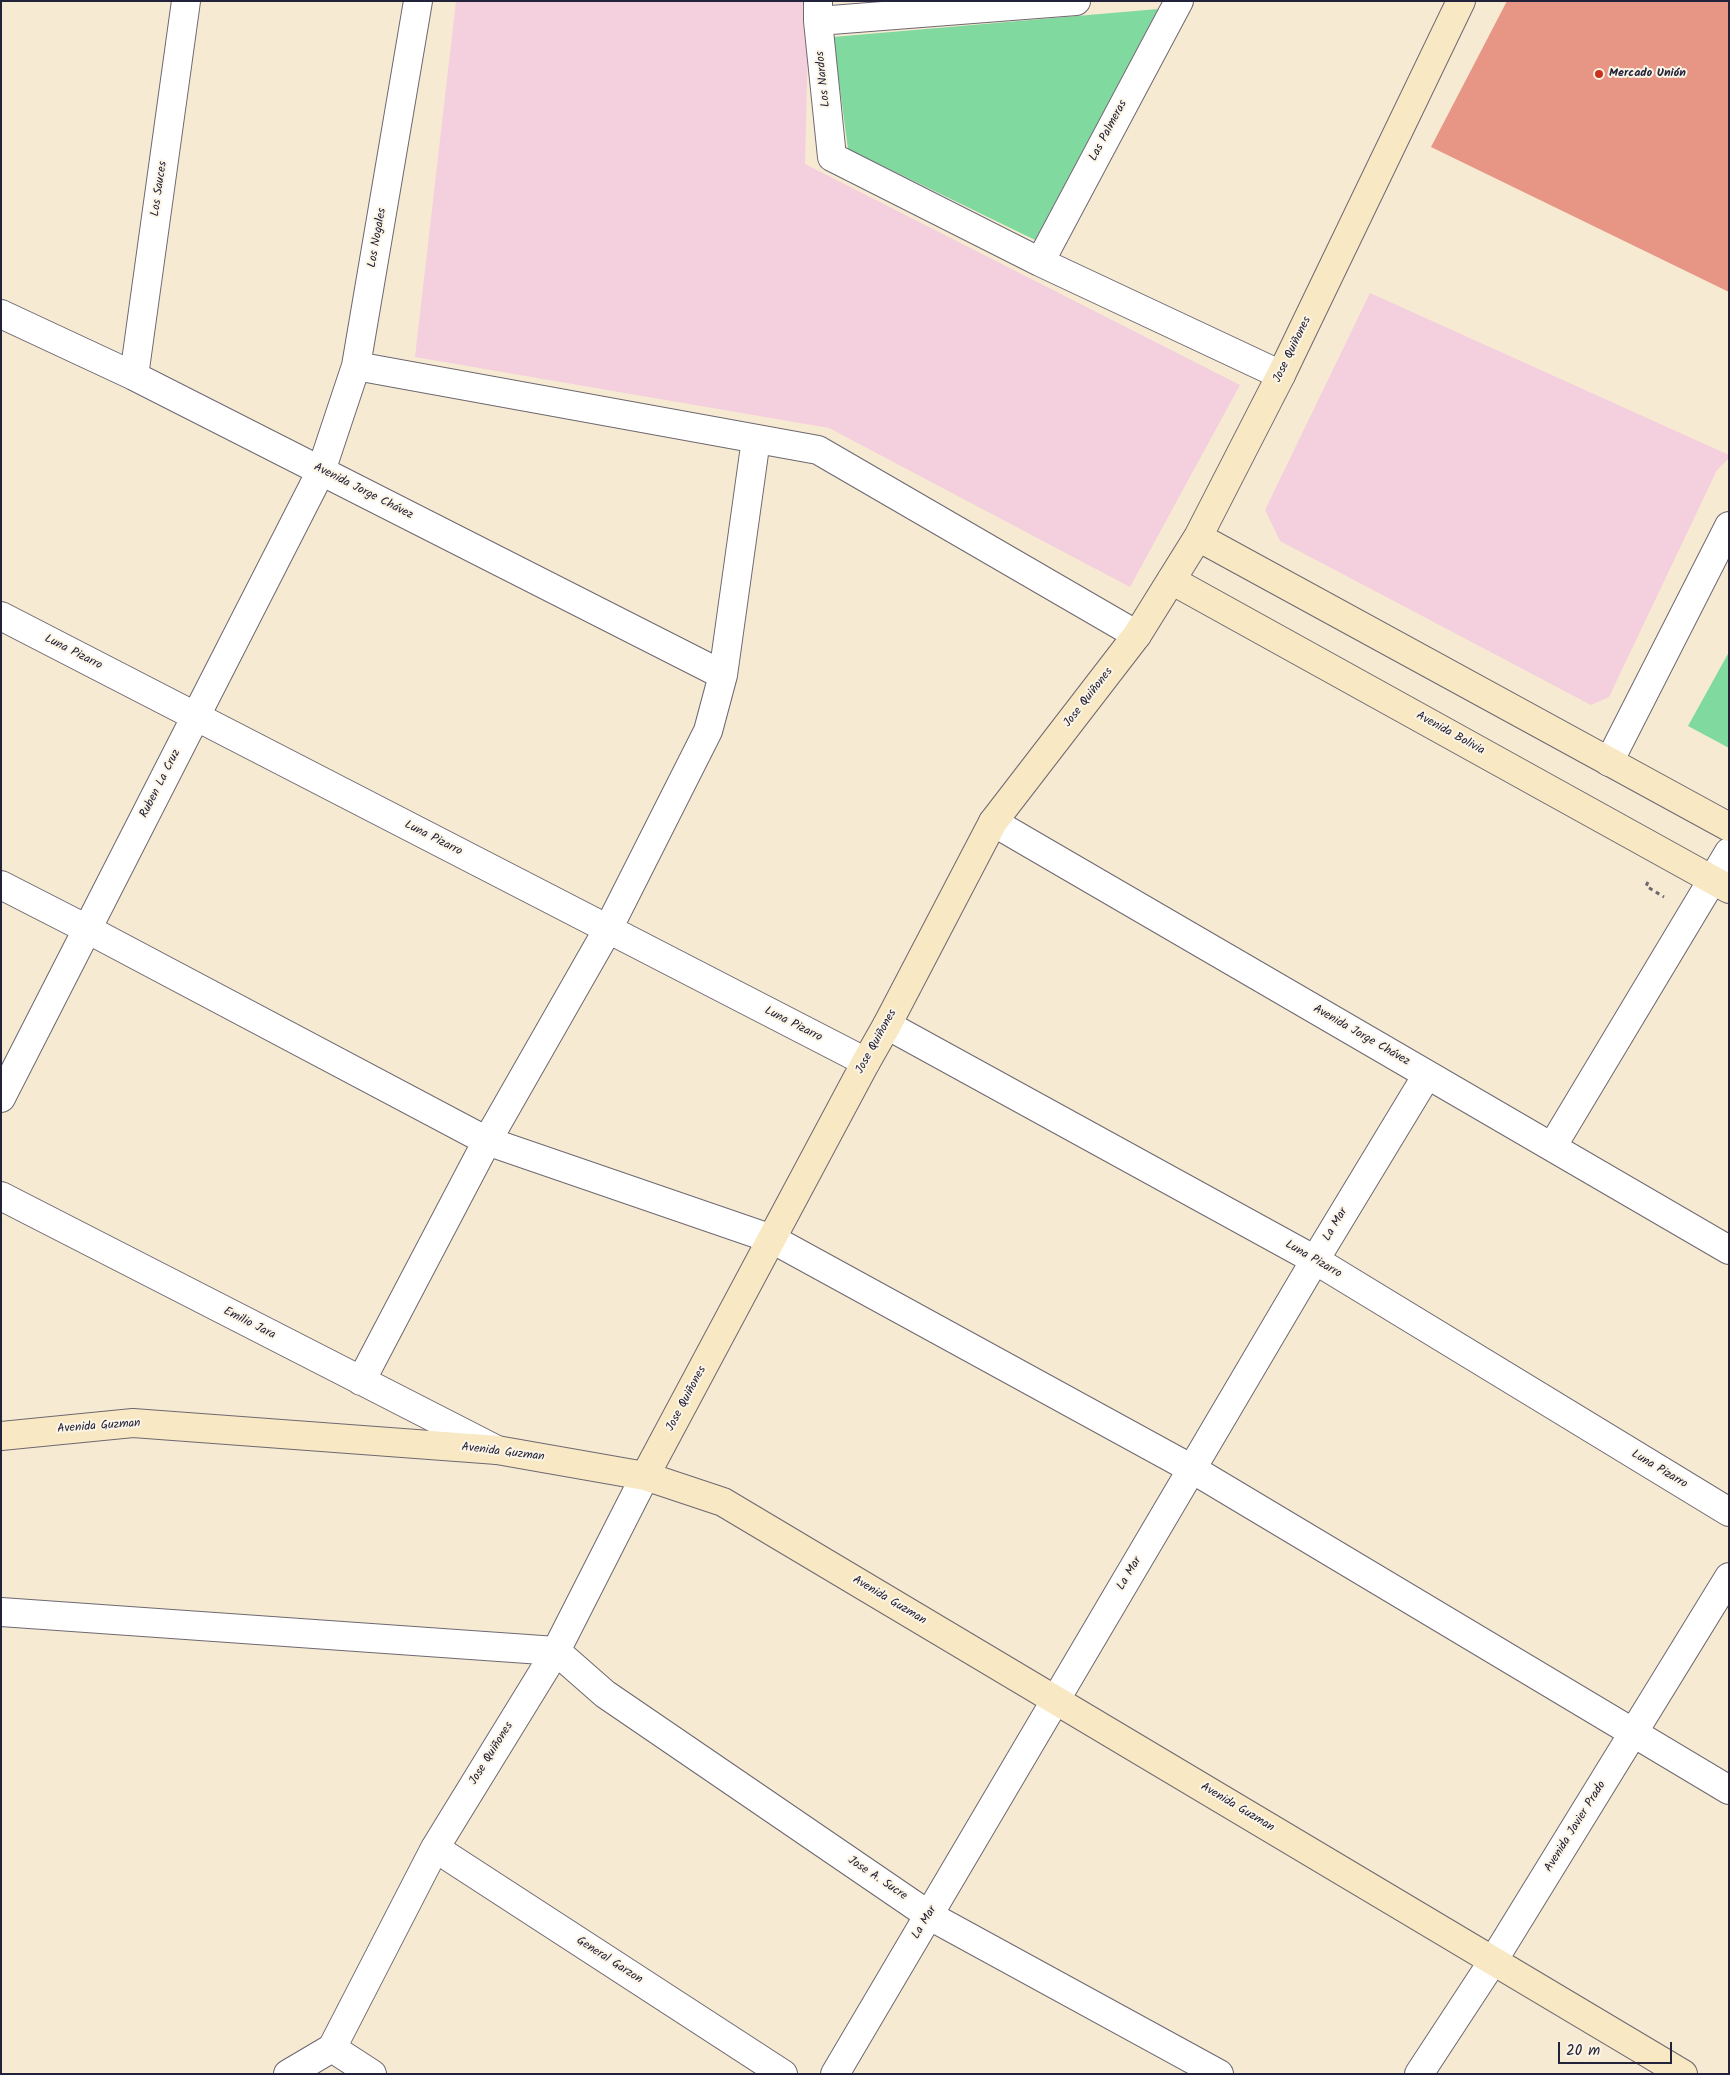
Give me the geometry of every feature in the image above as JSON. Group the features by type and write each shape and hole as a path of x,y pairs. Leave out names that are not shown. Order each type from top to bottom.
{"street":[{"name":"Los Sauces","path":"134,376 186,1"},
{"name":"Los Nogales","path":"321,470 356,366 418,1"},
{"path":"818,11 1076,1"},
{"name":"Las Palmeras","path":"1040,262 1179,1"},
{"name":"Jose Quiñones","path":"332,2048 435,1848 556,1652 645,1476 887,1025 992,822 1137,635 1198,537 1282,375 1461,1"},
{"name":"Los Nardos","path":"818,11 832,157 1040,262"},
{"path":"1040,262 1282,375"},
{"name":"Avenida Jorge Chávez","path":"1,314 134,376 723,675"},
{"path":"356,366 818,450 1137,635"},
{"path":"360,1381 487,1141 608,929 708,731 723,675 756,439"},
{"name":"Ruben La Cruz","path":"1,1098 321,470"},
{"path":"1609,762 1729,526"},
{"path":"1198,537 1729,827"},
{"name":"Avenida Bolivia","path":"1172,580 1720,884"},
{"name":"Luna Pizarro","path":"1,616 866,1062"},
{"name":"Avenida Jorge Chávez","path":"992,822 1729,1250"},
{"path":"1552,1147 1720,884 1729,852"},
{"path":"1,885 88,929 487,1141 772,1239 1192,1469 1729,1790"},
{"name":"Luna Pizarro","path":"887,1025 1315,1260 1729,1512"},
{"name":"La Mar","path":"835,2074 930,1916 1315,1260 1427,1074"},
{"name":"Emilio Jara","path":"1,1196 497,1450"},
{"name":"Avenida Guzman","path":"1,1436 133,1423 497,1450 645,1476 723,1502 1682,2074"},
{"name":"Avenida Javier Prado","path":"1419,2074 1493,1961 1729,1577"},
{"path":"1,1612 556,1652"},
{"name":"Jose A. Sucre","path":"556,1652 605,1694 930,1916 1219,2074"},
{"name":"General Garzon","path":"435,1848 783,2074"},
{"path":"288,2074 332,2048 372,2074"}],"shaded area":[{"path":"456,1 809,1 805,164 1240,385 1130,587 829,428 415,357"},
{"path":"1370,293 1729,455 1729,458 1717,470 1609,697 1591,705 1280,541 1265,510"}],"green space":[{"path":"1158,9 1035,240 848,149 833,37"},
{"path":"1729,652 1729,748 1688,726"}],"building":[{"name":"Mercado Unión","path":"1507,1 1729,1 1729,292 1431,147"}],"place":[{"name":"Mercado Unión","path":"1599,74"}]}
